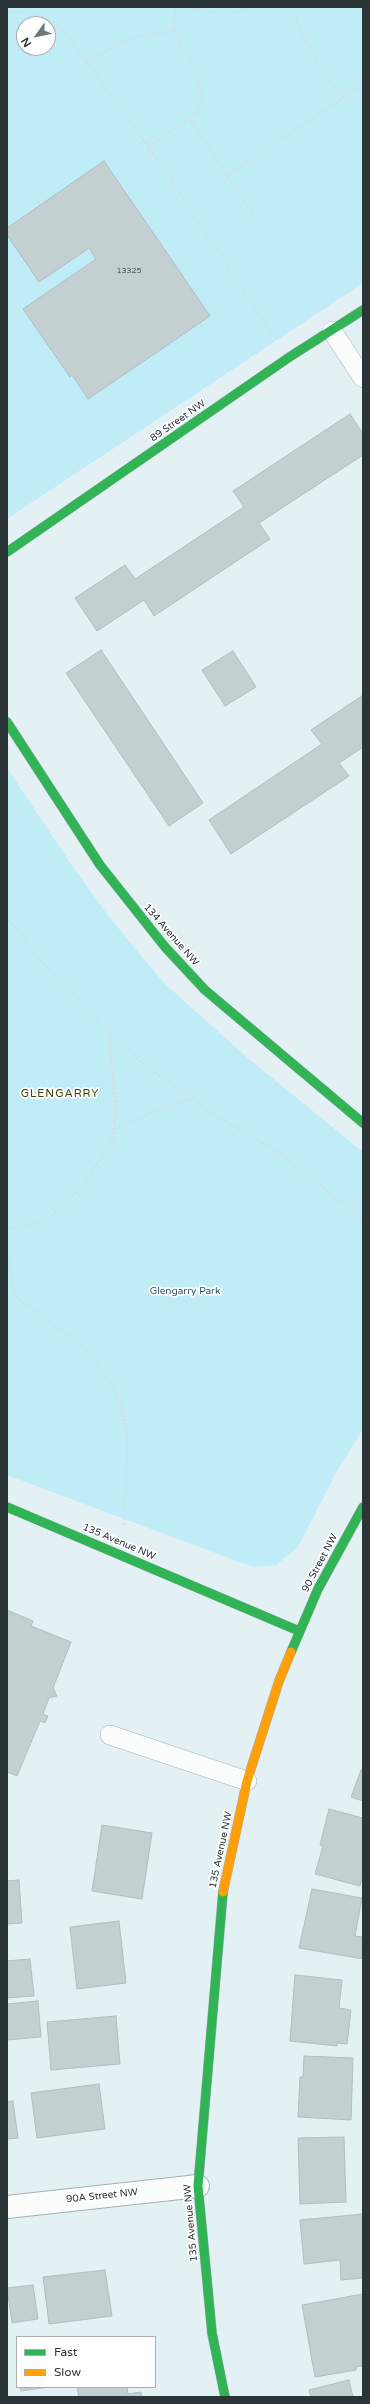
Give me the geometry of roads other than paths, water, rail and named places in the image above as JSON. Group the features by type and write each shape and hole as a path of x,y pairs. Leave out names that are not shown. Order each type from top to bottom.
{"street":[{"name":"89 Street NW","path":"7,552 288,358 363,310"},
{"name":"134 Avenue NW","path":"7,722 100,865 165,947 205,990 363,1123"},
{"name":"90 Street NW","path":"299,1631 318,1589 363,1507"},
{"name":"135 Avenue NW","path":"7,1508 122,1555 299,1631 279,1681 247,1781 223,1890 198,2186 212,2333 225,2397"},
{"name":"90A Street NW","path":"7,2207 198,2186"}],"lane":[{"path":"332,331 363,378"},
{"path":"110,1735 247,1781"}],"district":[{"name":"GLENGARRY","path":"60,1094"}],"park label":[{"name":"Glengarry Park","path":"185,1291"}]}
